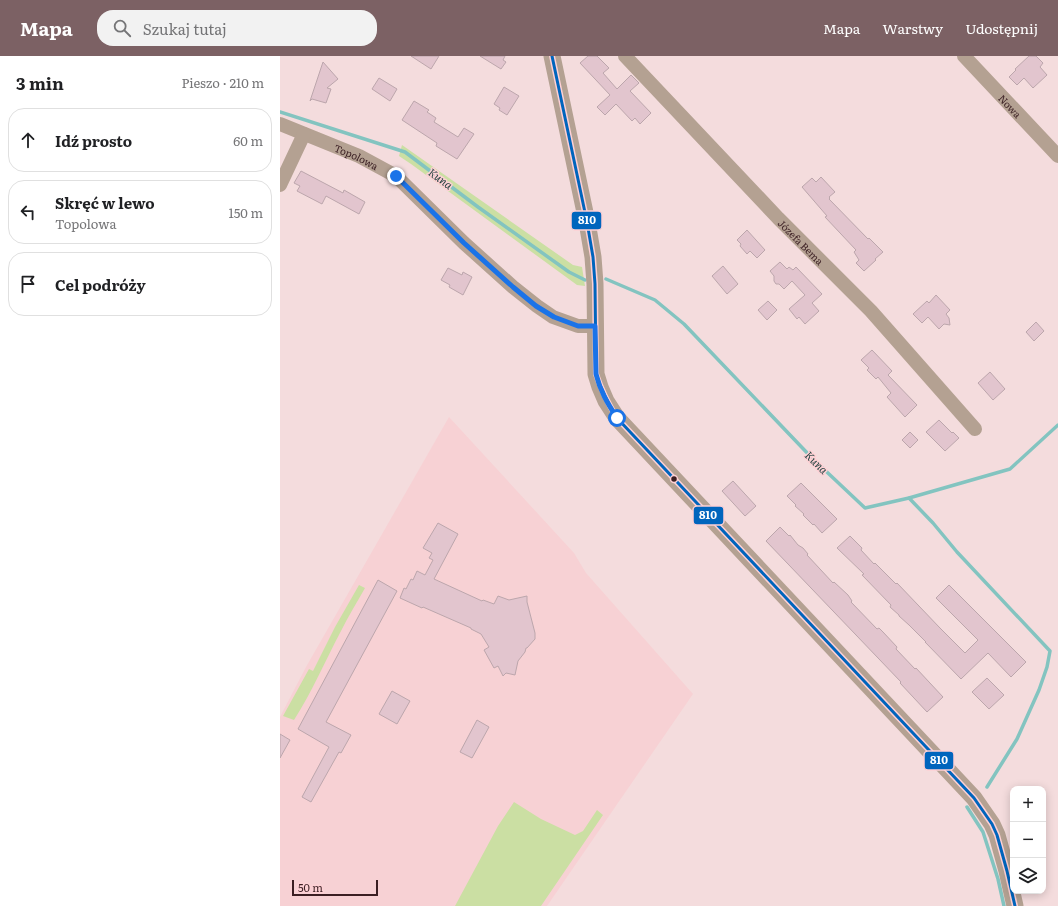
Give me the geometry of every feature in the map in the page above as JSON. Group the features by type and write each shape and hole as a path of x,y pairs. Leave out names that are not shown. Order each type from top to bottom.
{"street":[{"path":"552,56 588,222 595,284 596,374 606,401 617,418 974,798 992,824 997,835 1015,906"},
{"name":"Józefa Bema","path":"625,56 778,218 871,311 975,429"},
{"name":"Nowa","path":"964,56 1058,156"},
{"name":"Topolowa","path":"280,124 359,156 396,176 464,243 536,306 554,317 578,326 595,326"},
{"path":"280,184 304,134"}],"shaded area":[{"path":"449,417 574,553 586,573 693,694 547,906 280,906 280,717 306,667"}],"green space":[{"path":"402,145 573,265 582,267 585,286 577,285 399,156"},
{"path":"359,585 365,588 301,709 294,720 283,716 309,669 313,671 335,627"},
{"path":"514,802 541,819 575,835 583,831 597,810 603,815 541,906 455,906 498,826"}],"building":[{"path":"411,56 439,56 431,69"},
{"path":"480,56 505,56 503,60 506,62 501,69"},
{"path":"588,56 597,56 609,68 603,73 617,89 631,75 639,83 630,91 651,113 640,124 635,118 632,121 616,104 605,115 597,107 610,95 580,63"},
{"path":"1029,56 1036,56 1043,63 1040,67 1047,75 1033,88 1024,78 1017,85 1009,77"},
{"path":"323,62 338,79 327,88 331,89 326,103 312,99 310,101"},
{"path":"379,78 397,89 390,101 372,89"},
{"path":"504,87 519,96 507,115 499,110 500,108 494,104"},
{"path":"414,101 429,110 427,112 436,118 434,122 458,137 464,128 474,134 457,159 436,146 437,143 402,120"},
{"path":"301,171 343,193 344,190 365,202 359,214 326,196 322,204 297,191 300,186 294,183"},
{"path":"821,177 835,192 829,197 829,199 868,239 869,238 883,252 864,271 856,263 859,260 854,252 856,250 825,217 827,216 802,187 812,178 816,182"},
{"path":"747,230 765,250 757,258 750,251 747,254 737,240"},
{"path":"780,262 787,269 789,267 793,270 796,267 822,294 812,303 819,311 805,324 799,317 797,319 789,309 805,295 792,281 784,289 774,281 774,276 770,271"},
{"path":"723,266 738,284 727,294 712,276"},
{"path":"448,268 462,275 463,272 472,277 463,295 449,287 450,285 441,280"},
{"path":"936,295 950,310 946,314 949,318 950,325 944,324 939,329 928,317 922,323 913,314 927,301 929,303"},
{"path":"768,301 777,310 767,320 758,310"},
{"path":"1036,322 1044,331 1034,341 1026,332"},
{"path":"872,350 892,371 888,375 917,405 905,417 887,397 891,393 878,377 876,379 867,370 869,368 861,360"},
{"path":"990,372 1005,389 993,400 978,383"},
{"path":"939,420 959,438 945,451 926,432"},
{"path":"910,432 918,440 910,448 902,440"},
{"path":"733,481 756,506 745,516 722,491"},
{"path":"801,483 837,519 822,533 803,515 804,514 787,496"},
{"path":"438,523 458,534 434,579 482,601 483,600 494,604 498,596 509,600 527,596 535,639 526,648 525,652 518,661 515,675 506,673 503,676 498,666 494,668 484,650 489,647 481,634 471,628 400,598 404,588 406,589 411,579 413,580 417,571 425,575 433,560 429,558 432,553 423,548"},
{"path":"780,527 803,548 808,554 807,555 833,583 834,582 848,595 852,601 851,602 877,629 879,628 883,632 897,647 896,649 943,697 927,712 900,683 901,682 766,541"},
{"path":"850,536 862,548 861,550 874,564 875,563 896,584 897,583 965,653 978,640 936,598 949,585 1026,662 1011,677 988,653 961,679 890,607 891,605 862,575 864,574 837,548"},
{"path":"378,580 397,591 326,722 351,735 341,753 339,752 311,802 302,797 329,747 298,729"},
{"path":"987,678 1004,695 989,709 972,692"},
{"path":"392,691 410,701 397,724 379,714"},
{"path":"477,720 489,727 472,758 460,752"},
{"path":"280,734 290,740 280,758"}],"waterway":[{"name":"Kuna","path":"280,112 405,152 478,207 569,272 585,280"},
{"name":"Kuna","path":"606,279 655,300 684,324 812,458 865,508 909,498 1010,469 1058,425"},
{"path":"909,498 933,523 957,552 1050,651 1047,667 1039,690 1017,739 987,787"},
{"path":"967,807 983,832 998,879 1004,906"}],"transit line":[{"name":"810","path":"552,56 593,257 595,284 596,374 608,402 617,418 974,798 992,824 997,835 1015,906"}],"route":[{"path":"396,176 464,243 536,306 554,317 578,326 595,326 596,374 606,401 617,418"}]}
